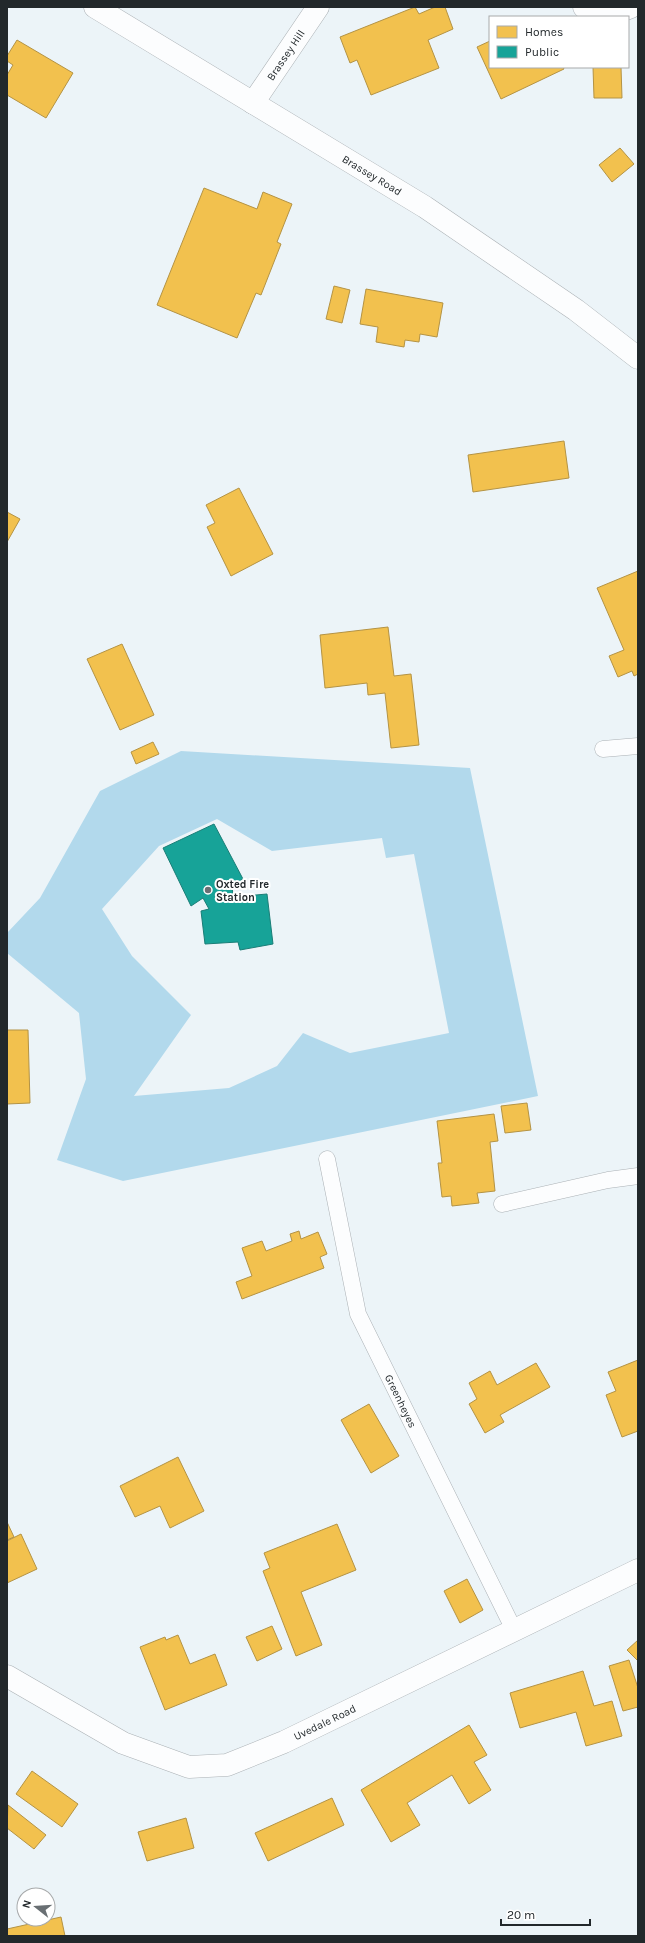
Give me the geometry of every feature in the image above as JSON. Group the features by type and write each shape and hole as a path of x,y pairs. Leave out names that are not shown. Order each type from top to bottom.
{"street":[{"name":"Brassey Road","path":"95,7 425,207 576,310 638,358"},
{"name":"Brassey Hill","path":"253,103 318,7"},
{"path":"584,7 613,14 631,7"},
{"name":"Uvedale Road","path":"7,1676 123,1743 189,1767 227,1765 284,1742 638,1570"}],"lane":[{"path":"603,750 638,746"},
{"name":"Greenheyes","path":"327,1159 358,1314 514,1630"},
{"path":"502,1204 608,1180 638,1176"}],"shaded area":[{"path":"181,751 470,768 538,1096 123,1181 57,1160 86,1079 79,1013 7,953 7,933 40,898 100,791","holes":["217,819 272,851 382,838 386,858 414,854 449,1033 350,1053 303,1033 277,1066 229,1088 134,1096 191,1015 132,956 102,909 159,846"]}],"building: Homes":[{"path":"415,7 419,14 435,7 445,7 453,29 428,40 439,68 371,95 357,60 350,63 340,37"},
{"path":"17,40 73,73 46,118 7,95 7,75 13,65 7,61 7,56"},
{"path":"489,41 489,68 564,69 501,99 477,47"},
{"path":"593,68 621,68 622,98 594,98"},
{"path":"620,148 634,164 612,182 599,165"},
{"path":"204,188 257,209 263,192 292,204 277,242 281,244 261,295 256,293 237,338 157,305"},
{"path":"334,286 350,290 342,323 326,319"},
{"path":"366,289 443,303 437,337 420,334 419,342 405,340 404,347 376,342 378,327 360,324"},
{"path":"564,441 569,478 473,492 468,455"},
{"path":"239,488 273,554 231,576 207,527 215,523 206,505"},
{"path":"7,512 20,519 7,542"},
{"path":"638,571 638,674 634,676 632,671 618,677 609,656 624,650 597,588"},
{"path":"388,627 394,676 411,674 419,745 391,748 385,693 368,695 367,683 325,688 320,635"},
{"path":"122,644 154,715 120,730 87,659"},
{"path":"153,742 159,754 136,764 131,752"},
{"path":"7,1030 28,1030 30,1103 7,1104"},
{"path":"527,1103 531,1130 505,1133 501,1106"},
{"path":"494,1114 498,1141 490,1142 495,1191 477,1193 479,1203 452,1206 451,1196 442,1197 438,1163 442,1163 437,1121"},
{"path":"299,1231 301,1239 318,1232 327,1254 320,1257 324,1268 242,1299 236,1282 252,1276 242,1248 262,1241 266,1251 292,1241 290,1234"},
{"path":"638,1360 638,1431 622,1437 606,1395 616,1391 608,1372"},
{"path":"536,1363 550,1387 500,1415 504,1422 485,1433 469,1404 477,1399 469,1383 490,1371 497,1385"},
{"path":"369,1404 399,1456 371,1473 341,1420"},
{"path":"178,1457 204,1511 170,1528 160,1506 135,1517 120,1486"},
{"path":"7,1522 14,1537 7,1540"},
{"path":"337,1524 356,1570 301,1592 322,1645 296,1656 263,1571 270,1568 264,1553"},
{"path":"21,1534 37,1569 7,1583 7,1541"},
{"path":"467,1579 483,1610 460,1623 444,1591"},
{"path":"272,1626 282,1649 257,1661 246,1637"},
{"path":"178,1635 190,1664 215,1654 227,1685 165,1710 140,1647 165,1637 166,1640"},
{"path":"638,1640 638,1661 627,1650"},
{"path":"629,1660 638,1688 638,1707 623,1711 609,1666"},
{"path":"583,1671 594,1706 612,1701 622,1736 586,1746 576,1712 520,1728 510,1693"},
{"path":"469,1725 487,1755 474,1762 491,1790 469,1804 452,1775 407,1803 420,1825 391,1842 361,1790"},
{"path":"32,1771 78,1804 62,1827 16,1794"},
{"path":"332,1798 344,1825 268,1861 255,1833"},
{"path":"8,1805 46,1835 34,1849 7,1828"},
{"path":"186,1818 194,1848 147,1861 138,1832"},
{"path":"61,1917 65,1936 7,1936 7,1929 16,1927 56,1927 56,1918"}],"building: Public":[{"name":"Oxted Fire Station","path":"214,824 243,879 232,885 233,897 267,894 273,944 240,950 238,942 205,944 201,911 209,909 203,898 191,906 163,848"}],"place":[{"name":"Oxted Fire Station","path":"208,890"}]}
